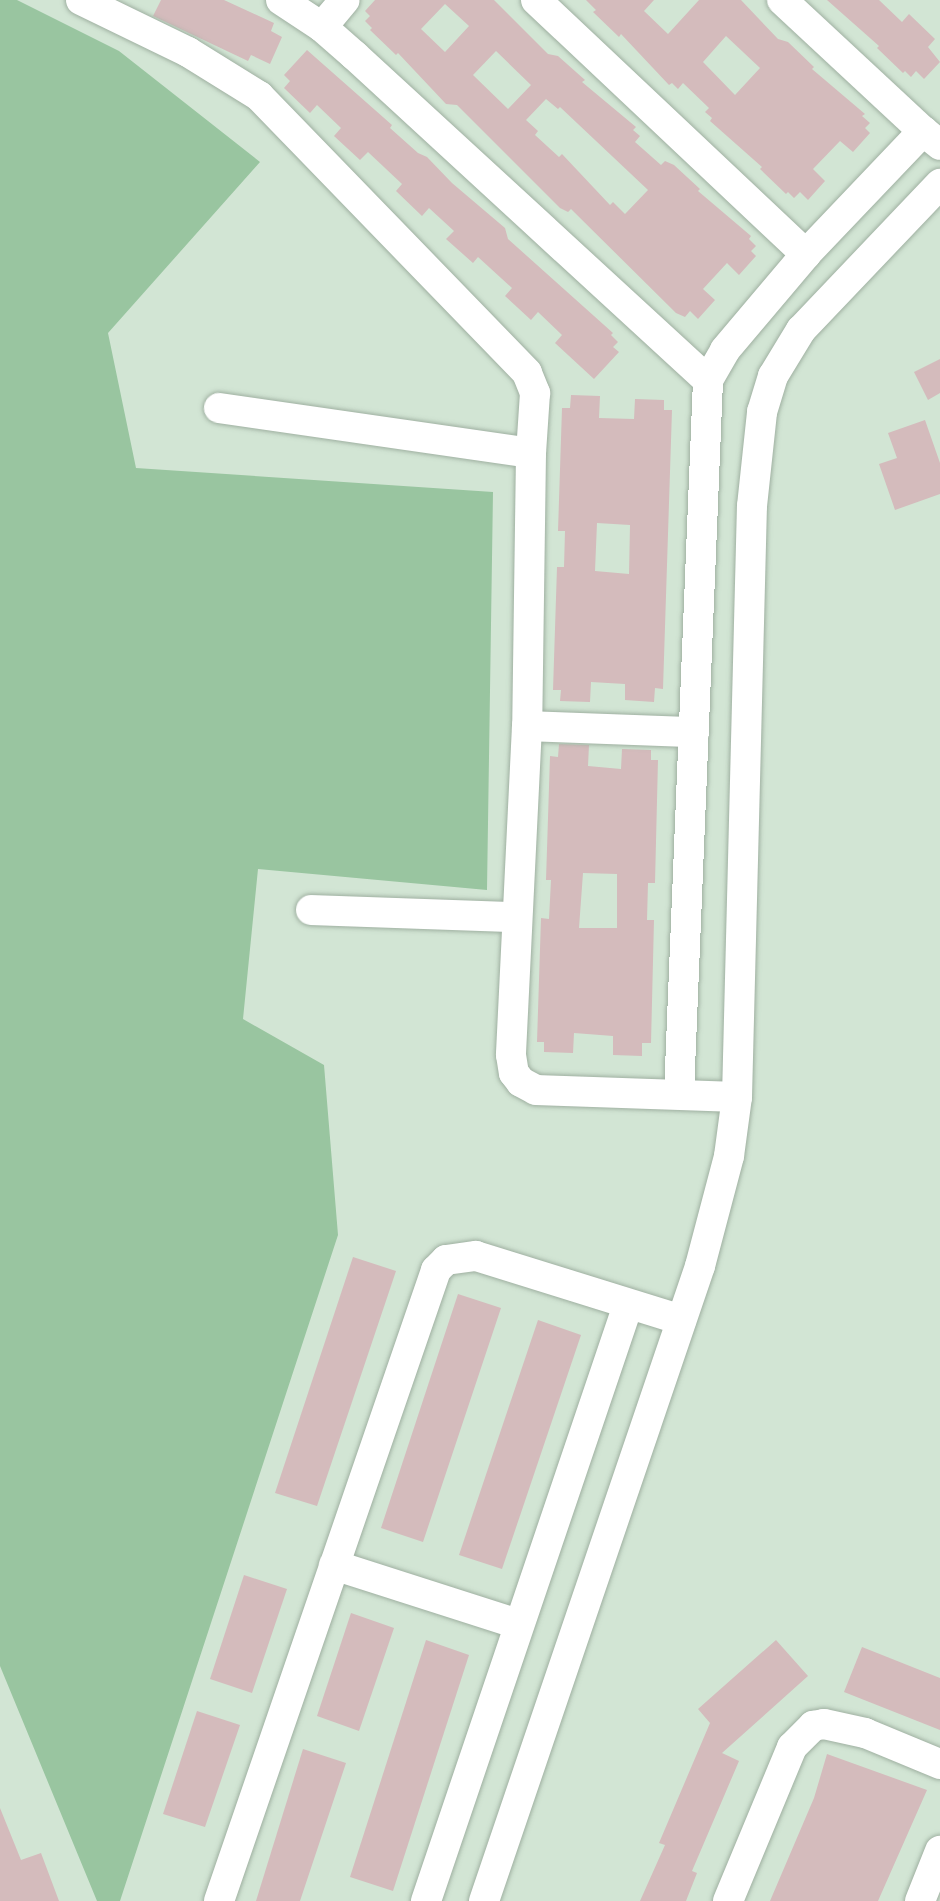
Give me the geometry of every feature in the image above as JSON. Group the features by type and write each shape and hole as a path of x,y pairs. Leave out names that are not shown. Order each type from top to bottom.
{"street":[{"path":"81,0 188,52 259,96 527,373 535,393 531,453 527,726 511,1055 514,1073 521,1082 536,1090 679,1093 737,1098"},
{"path":"281,0 322,27 708,380"},
{"path":"322,27 345,0"},
{"path":"536,0 806,254"},
{"path":"679,1093 708,380 725,350 806,254 931,138 782,0"},
{"path":"484,1901 717,1213 737,1098 752,506 762,412 773,376 801,330 940,184"},
{"path":"219,408 531,453"},
{"path":"527,726 694,732"},
{"path":"311,910 516,917"},
{"path":"219,1901 428,1286 446,1260 476,1256 681,1320"},
{"path":"426,1901 628,1305"},
{"path":"334,1565 518,1624"},
{"path":"728,1901 792,1747 813,1726 825,1724 865,1733 940,1764"},
{"path":"920,1901 940,1851"}],"green space":[{"path":"0,0 17,0 119,51 260,162 108,333 136,468 493,492 487,890 258,869 243,1019 324,1065 338,1235 120,1901 97,1901 0,1666"}],"building":[{"path":"161,0 224,0 274,23 271,31 282,37 270,64 251,55 248,61 153,16"},
{"path":"375,0 494,0 548,54 558,56 585,80 582,82 636,127 633,130 640,136 635,142 661,165 665,161 674,165 700,189 698,191 751,236 749,239 756,246 751,251 756,256 739,275 727,263 703,289 715,300 698,319 690,311 685,317 676,313 571,209 568,212 560,208 457,105 446,104 398,53 396,55 370,30 372,28 365,21 370,16 365,11","holes":["445,4 469,26 445,52 421,29","496,51 531,85 508,109 473,75","546,99 558,109 560,107 648,190 625,214 613,202 610,205 562,154 559,157 535,135 538,131 526,120"]},
{"path":"586,0 654,0 644,11 668,34 699,0 741,0 778,39 788,42 814,67 812,69 865,114 862,116 870,123 865,128 870,133 853,152 840,141 813,169 825,181 808,200 800,192 794,198 788,192 786,194 760,169 762,167 710,121 712,118 705,112 709,108 683,83 678,89 672,83 669,85 621,34 619,37 593,12 596,10","holes":["726,36 760,68 735,95 703,62"]},
{"path":"827,0 879,0 902,22 909,14 935,39 928,47 940,62 924,79 916,71 911,77 905,71 903,73 877,48 879,46"},
{"path":"307,50 392,125 390,128 418,153 427,157 452,183 505,228 508,239 613,333 611,335 618,342 613,347 619,352 594,379 555,343 562,335 538,312 531,320 505,296 512,288 478,257 473,263 446,239 454,231 429,208 422,216 396,191 402,184 368,152 360,160 334,136 341,128 317,105 310,113 284,88 290,81 284,75"},
{"path":"940,359 940,393 928,400 914,372"},
{"path":"571,395 600,396 599,418 634,419 635,399 664,400 664,410 672,410 663,689 655,688 654,702 625,700 625,684 591,682 590,702 560,701 561,690 553,690 557,567 564,567 565,531 558,531 562,408 570,408","holes":["597,523 630,525 629,574 595,571"]},
{"path":"925,420 940,463 940,494 895,510 879,464 897,458 888,433"},
{"path":"559,744 589,745 588,766 621,769 622,749 651,750 651,760 658,760 655,883 648,883 647,920 654,920 651,1043 642,1043 642,1056 613,1055 613,1036 574,1033 573,1053 544,1052 544,1042 537,1042 541,918 549,919 551,880 546,880 550,756 558,757","holes":["583,873 617,874 617,928 579,928"]},
{"path":"353,1257 396,1271 317,1506 275,1493"},
{"path":"458,1294 501,1308 423,1542 381,1528"},
{"path":"538,1320 581,1335 502,1569 459,1555"},
{"path":"244,1575 287,1589 252,1693 210,1679"},
{"path":"351,1613 394,1628 359,1731 317,1716"},
{"path":"426,1640 469,1655 393,1891 350,1877"},
{"path":"776,1640 808,1676 722,1753 739,1761 692,1871 697,1873 686,1901 640,1901 665,1845 659,1843 710,1723 698,1709"},
{"path":"862,1647 940,1678 940,1730 844,1692"},
{"path":"197,1711 240,1725 205,1827 163,1814"},
{"path":"303,1749 346,1763 300,1901 256,1901"},
{"path":"827,1754 927,1790 878,1901 770,1901 814,1798"},
{"path":"0,1808 21,1860 41,1853 59,1901 0,1901"}]}
